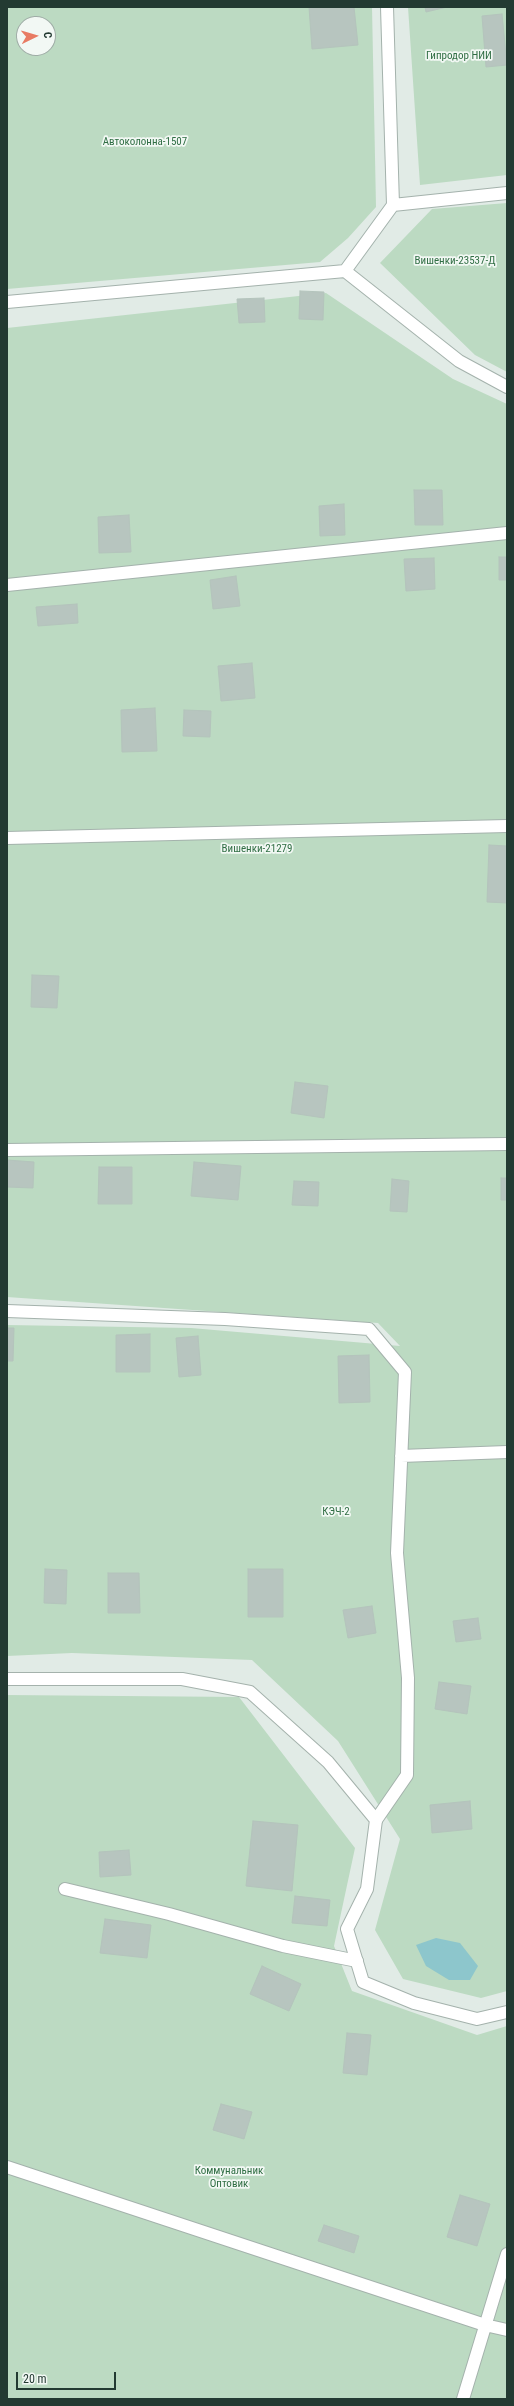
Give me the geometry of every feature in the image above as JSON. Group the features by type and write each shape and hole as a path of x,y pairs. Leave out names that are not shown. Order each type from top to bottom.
{"street":[{"path":"345,271 393,205 387,7"},
{"path":"393,205 507,193"},
{"path":"7,302 345,271 459,361 507,387"},
{"path":"7,585 507,533"},
{"path":"7,838 507,826"},
{"path":"7,1150 507,1144"},
{"path":"7,1311 226,1319 369,1329 405,1372 397,1553 408,1678 407,1775 376,1820 367,1889 347,1929 363,1982 414,2003 477,2019 507,2012"},
{"path":"401,1456 507,1452"},
{"path":"7,1679 182,1679 250,1692 328,1762 376,1820"},
{"path":"65,1889 169,1914 283,1946 357,1961"},
{"path":"7,2167 485,2325 507,2330"},
{"path":"463,2399 507,2254"}],"green space":[{"name":"Автоколонна-1507","path":"7,7 372,7 376,207 348,238 320,262 7,289"},
{"name":"Гипродор НИИ","path":"408,7 507,7 507,175 420,185"},
{"name":"Вишенки-23537-Д","path":"507,203 507,372 475,355 380,263 432,209"},
{"name":"Вишенки-21279","path":"326,293 453,379 507,404 507,1991 481,1998 403,1979 375,1930 400,1839 338,1741 252,1660 72,1653 7,1656 7,1325 191,1328 400,1346 378,1323 7,1297 7,328"},
{"name":"Коммунальник Оптовик","path":"7,1695 239,1697 355,1848 334,1946 352,1991 477,2035 507,2026 507,2399 7,2399"}],"water":[{"path":"436,1938 460,1943 478,1966 470,1980 449,1980 426,1966 416,1945"}],"building":[{"path":"309,7 354,7 358,45 312,49"},
{"path":"425,7 447,7 426,12"},
{"path":"502,14 507,65 486,67 482,16"},
{"path":"300,291 324,292 323,320 299,319"},
{"path":"264,298 265,322 239,323 237,299"},
{"path":"414,490 442,490 443,525 415,525"},
{"path":"344,504 345,535 320,536 319,506"},
{"path":"129,515 131,552 99,553 98,517"},
{"path":"499,557 507,557 507,580 499,580"},
{"path":"434,558 435,589 406,591 404,559"},
{"path":"236,576 240,606 213,609 210,580"},
{"path":"77,604 78,623 38,626 36,607"},
{"path":"252,663 255,698 221,701 218,666"},
{"path":"155,708 157,751 122,752 121,710"},
{"path":"184,710 211,711 210,737 183,736"},
{"path":"489,845 507,846 507,903 487,902"},
{"path":"32,975 59,976 57,1008 31,1007"},
{"path":"295,1082 328,1086 324,1118 291,1113"},
{"path":"7,1160 34,1162 33,1188 7,1187"},
{"path":"194,1162 241,1166 238,1200 191,1196"},
{"path":"99,1167 132,1167 132,1204 98,1204"},
{"path":"501,1178 507,1178 507,1200 501,1200"},
{"path":"392,1179 409,1181 407,1212 390,1211"},
{"path":"294,1181 319,1182 318,1206 292,1205"},
{"path":"7,1328 14,1328 13,1361 7,1361"},
{"path":"150,1334 150,1372 116,1372 116,1335"},
{"path":"198,1336 201,1375 179,1377 176,1338"},
{"path":"369,1355 370,1402 339,1403 338,1356"},
{"path":"45,1569 67,1570 66,1604 44,1603"},
{"path":"248,1569 283,1569 283,1617 248,1617"},
{"path":"108,1573 139,1573 140,1613 108,1613"},
{"path":"372,1606 376,1633 348,1638 343,1610"},
{"path":"478,1618 481,1639 456,1642 453,1621"},
{"path":"439,1682 471,1686 467,1714 435,1709"},
{"path":"470,1801 472,1829 432,1833 430,1805"},
{"path":"253,1821 298,1825 292,1891 246,1886"},
{"path":"129,1850 131,1875 100,1877 99,1852"},
{"path":"295,1896 330,1900 327,1926 292,1923"},
{"path":"105,1919 151,1925 147,1958 100,1953"},
{"path":"262,1966 301,1984 289,2011 250,1994"},
{"path":"347,2033 371,2035 367,2075 343,2073"},
{"path":"221,2104 252,2112 244,2139 213,2130"},
{"path":"460,2195 490,2204 477,2246 447,2237"},
{"path":"324,2225 359,2236 354,2253 318,2241"}],"park label":[{"name":"КЭЧ-2","path":"336,1512"}]}
